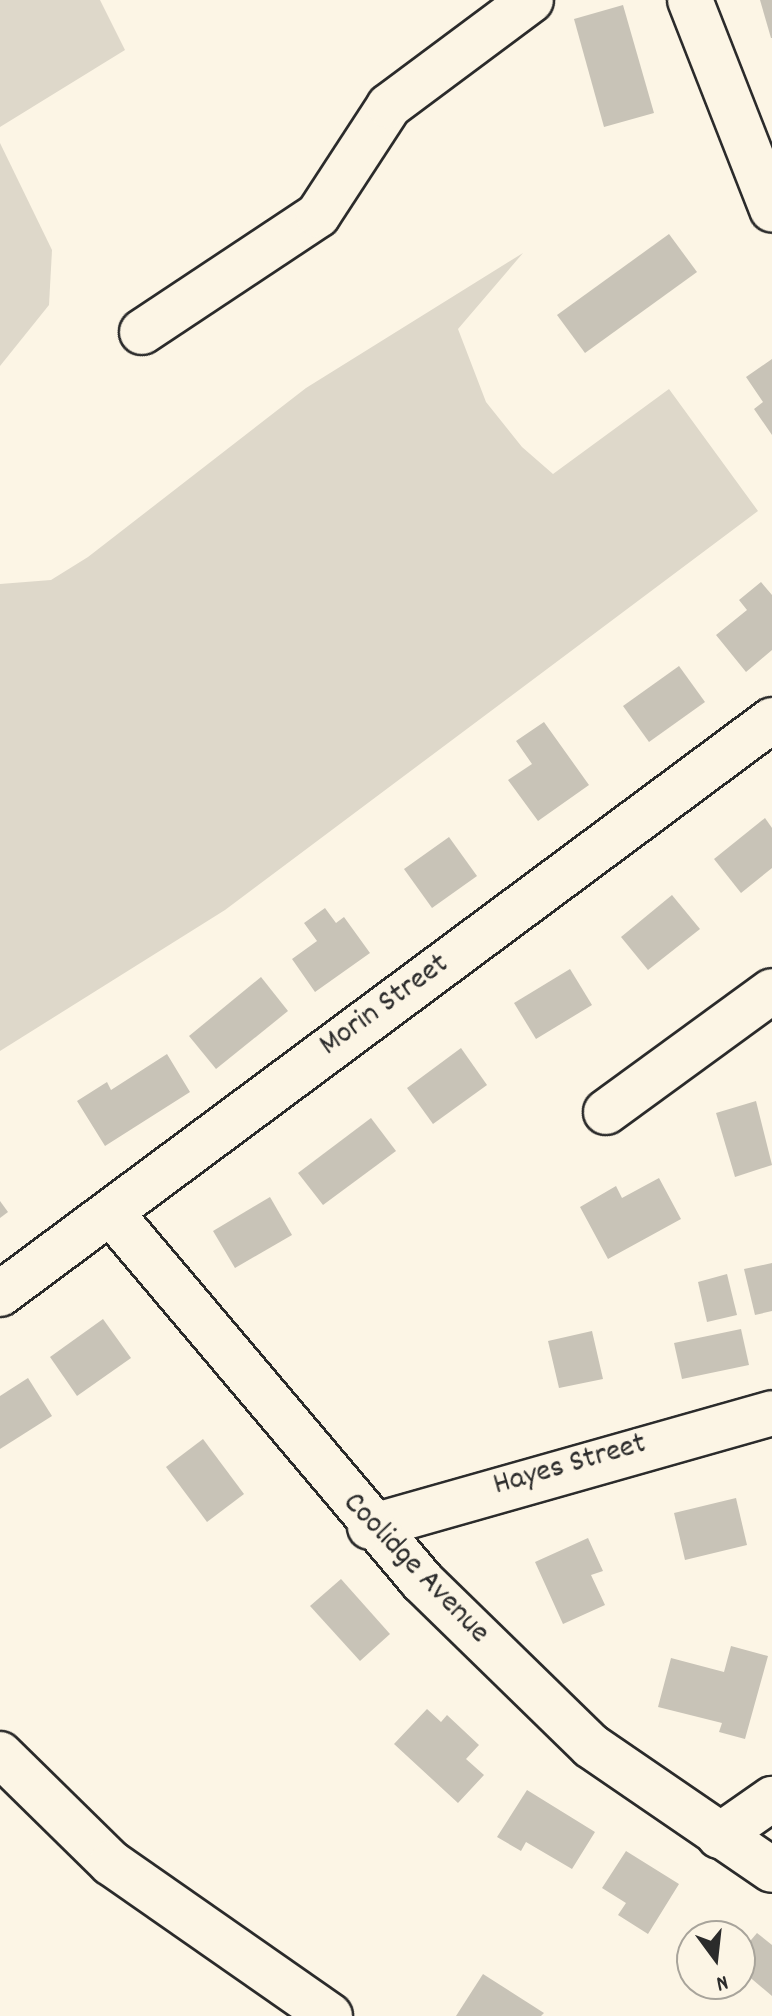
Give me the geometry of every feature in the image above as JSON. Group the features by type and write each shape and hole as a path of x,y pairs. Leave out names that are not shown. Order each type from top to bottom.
{"street":[{"path":"142,332 318,215 389,106 531,0"},
{"path":"690,0 772,209"},
{"name":"Morin Street","path":"0,1294 772,720"},
{"path":"606,1112 772,991"},
{"name":"Coolidge Avenue","path":"111,1213 370,1527 591,1746 772,1870"},
{"name":"Hayes Street","path":"370,1527 772,1413"},
{"path":"0,1754 111,1863 330,2016"},
{"path":"719,1836 772,1799"}],"shaded area":[{"path":"0,0 100,0 125,50 0,127"},
{"path":"0,143 52,250 49,305 0,366"},
{"path":"523,253 458,329 486,402 522,447 553,474 669,389 758,511 225,910 0,1051 0,584 51,580 88,557 306,388"}],"building":[{"path":"760,0 772,0 772,38 771,38"},
{"path":"623,5 654,113 604,127 574,19"},
{"path":"669,234 697,272 585,353 557,315"},
{"path":"772,359 772,435 754,409 763,402 746,377"},
{"path":"761,582 772,595 772,650 746,672 716,635 747,610 739,600"},
{"path":"679,666 705,702 649,742 623,706"},
{"path":"544,722 589,785 538,821 508,780 532,764 516,741"},
{"path":"765,818 772,828 772,868 741,893 714,859"},
{"path":"449,837 477,876 432,908 404,869"},
{"path":"672,895 700,929 648,970 621,937"},
{"path":"325,908 336,923 344,917 370,953 315,992 292,959 317,941 304,923"},
{"path":"570,969 592,1005 536,1039 514,1003"},
{"path":"261,977 288,1011 216,1069 189,1036"},
{"path":"461,1048 487,1085 433,1124 407,1088"},
{"path":"167,1054 190,1092 105,1146 77,1101 107,1082 111,1090"},
{"path":"756,1101 772,1165 735,1177 716,1113"},
{"path":"371,1118 396,1151 323,1205 298,1173"},
{"path":"659,1178 681,1219 608,1259 580,1207 616,1186 622,1198"},
{"path":"270,1197 292,1235 235,1268 213,1231"},
{"path":"0,1201 8,1212 0,1218"},
{"path":"772,1263 772,1311 755,1315 744,1269"},
{"path":"727,1274 737,1315 707,1322 698,1282"},
{"path":"103,1319 131,1358 77,1396 50,1357"},
{"path":"741,1329 749,1365 682,1379 674,1343"},
{"path":"592,1331 603,1379 559,1388 548,1341"},
{"path":"28,1378 52,1416 0,1449 0,1396"},
{"path":"203,1439 244,1494 207,1522 166,1467"},
{"path":"736,1498 747,1545 685,1560 674,1513"},
{"path":"588,1538 603,1571 591,1575 605,1605 563,1624 535,1562"},
{"path":"341,1579 390,1634 360,1661 310,1606"},
{"path":"731,1646 768,1656 745,1739 719,1732 722,1723 658,1707 671,1658 724,1672"},
{"path":"427,1709 441,1722 447,1715 479,1745 466,1759 484,1775 458,1803 394,1744"},
{"path":"527,1790 595,1832 572,1869 526,1842 521,1851 497,1837"},
{"path":"626,1851 679,1884 648,1934 618,1915 626,1903 602,1888"},
{"path":"756,1934 772,1945 772,1996 756,1982"},
{"path":"483,1974 544,2013 541,2016 456,2016"}]}
